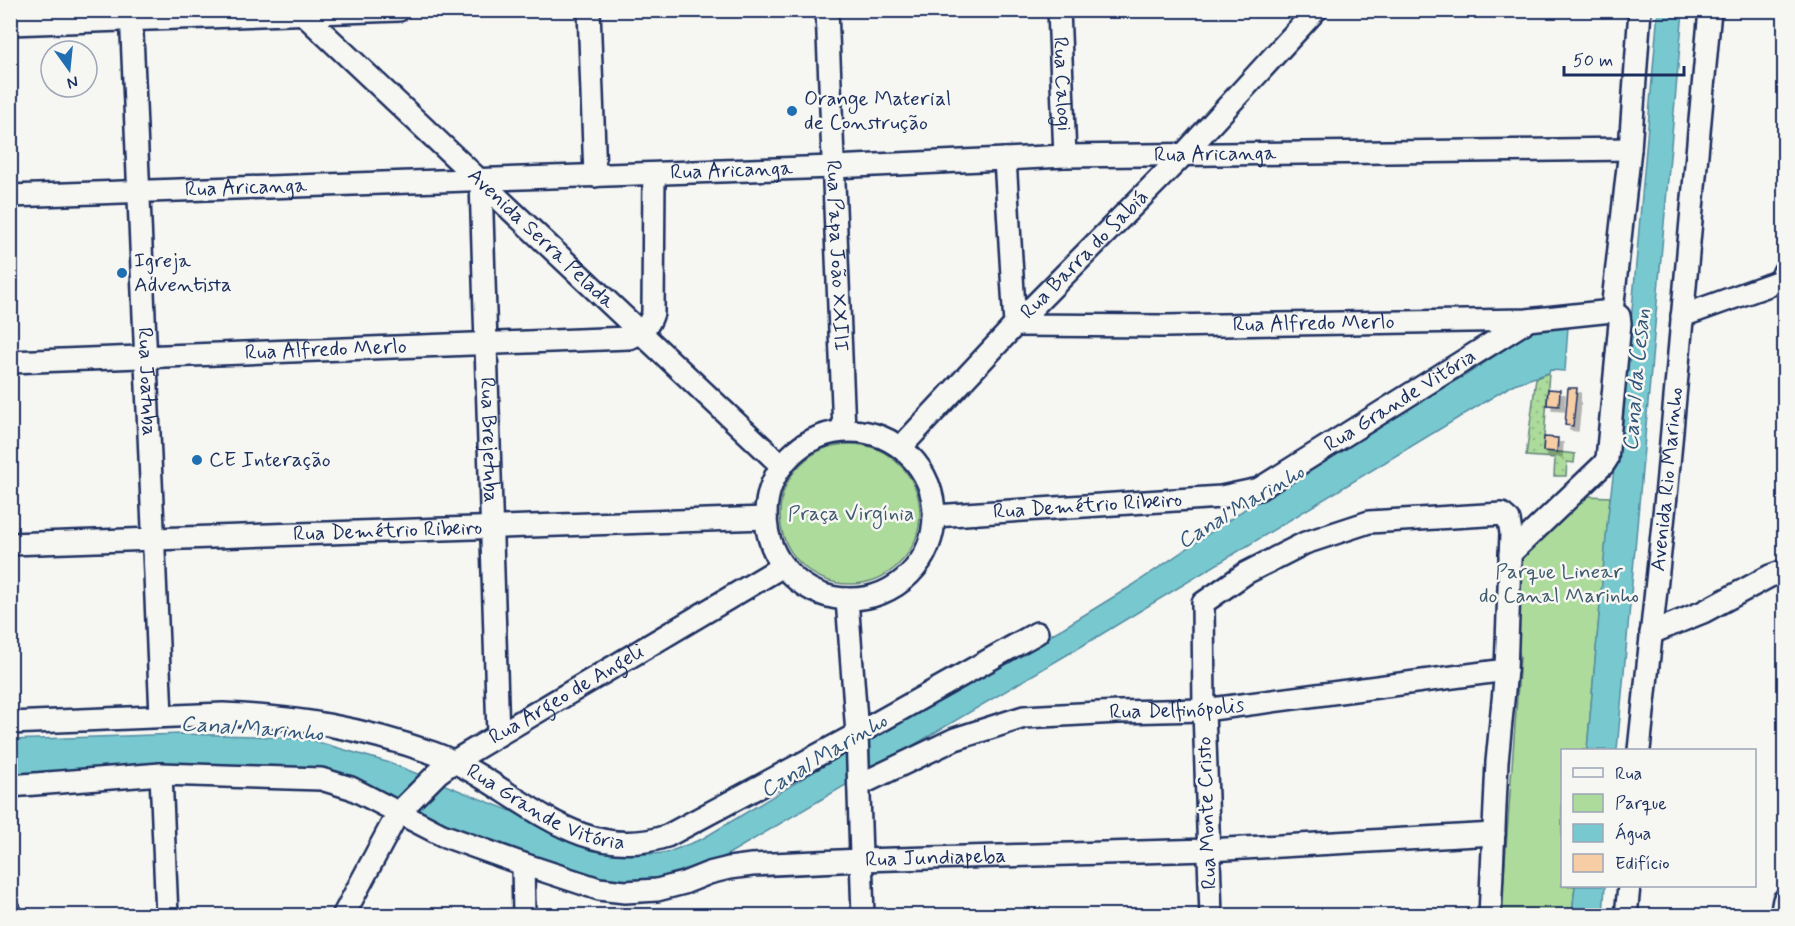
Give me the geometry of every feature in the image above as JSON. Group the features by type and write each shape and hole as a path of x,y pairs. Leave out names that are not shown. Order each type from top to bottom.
{"street":[{"path":"10,24 131,15 399,10"},
{"path":"589,10 595,176"},
{"name":"Rua Papa João XXIII","path":"827,10 844,430"},
{"name":"Rua Calogi","path":"1059,10 1065,156"},
{"name":"Rua Barra do Sabiá","path":"901,447 1014,325 1184,154 1316,10"},
{"path":"1490,915 1497,762 1506,670 1510,554 1604,465 1607,459 1620,319 1612,310 1630,149 1640,10"},
{"name":"Avenida Rio Marinho","path":"1639,749 1667,486 1710,10"},
{"name":"Avenida Serra Pelada","path":"301,12 783,466"},
{"name":"Rua Joatuba","path":"131,15 161,716"},
{"name":"Rua Aricanga","path":"10,196 833,168 1065,156 1630,149"},
{"path":"1005,159 1014,325"},
{"path":"641,333 653,314 654,174"},
{"name":"Rua Brejetuba","path":"480,181 498,735"},
{"path":"1682,316 1782,277"},
{"name":"Rua Alfredo Merlo","path":"1014,325 1165,326 1527,320 1612,310"},
{"name":"Rua Grande Vitória","path":"1241,494 1259,489 1279,477 1527,320"},
{"name":"Rua Alfredo Merlo","path":"10,362 622,339 641,333"},
{"path":"844,430 874,433 901,447 926,477 933,496 935,516 932,536 924,555 905,579 878,594 858,598 829,597 811,590 796,580 783,566 771,543 766,518 769,494 774,479 783,466 795,452 809,442 826,434 844,430"},
{"name":"Rua Demétrio Ribeiro","path":"935,516 1241,494"},
{"name":"Rua Monte Cristo","path":"1211,915 1203,603 1246,573 1305,543 1369,522 1502,514 1509,520 1510,525 1510,554"},
{"name":"Rua Demétrio Ribeiro","path":"10,544 766,518"},
{"name":"Rua Argeo de Angeli","path":"343,915 401,809 446,767 783,566"},
{"path":"1650,633 1703,612 1770,576 1785,571"},
{"path":"847,599 857,738 863,915"},
{"name":"Rua Grande Vitória","path":"10,723 223,714 323,723 384,738 446,767 472,771 555,823 596,838 628,843 641,842 667,836 857,738 1037,633"},
{"name":"Rua Delfinópolis","path":"859,782 955,739 1024,717 1204,710 1506,670"},
{"path":"161,774 168,915"},
{"path":"10,786 161,774 321,779 351,788 401,809"},
{"name":"Rua Jundiapeba","path":"401,809 442,835 598,889 625,892 657,890 709,873 752,865 1209,850 1494,834"},
{"path":"523,864 524,915"},
{"path":"1626,915 1629,887"},
{"path":"1781,915 1785,900"}],"green space":[{"path":"1549,373 1543,450 1575,454 1574,463 1567,462 1566,476 1554,476 1555,458 1526,456 1536,378"},
{"name":"Praça Virgínia","path":"850,444 877,450 889,456 899,465 908,475 914,487 920,514 914,541 908,553 899,563 889,572 877,578 850,584 823,578 811,572 801,563 792,553 786,541 780,514 786,487 792,475 801,465 811,456 823,450"},
{"name":"Parque Linear do Canal Marinho","path":"1586,496 1610,497 1587,749 1561,749 1561,887 1575,887 1572,915 1501,916 1520,657 1513,623 1518,562"}],"water":[{"name":"Canal da Cesan","path":"1658,11 1683,11 1617,749 1587,749 1608,515 1626,379"},
{"path":"1568,326 1565,371 1550,370 1549,373 1514,384 1082,646 703,869 677,879 613,888 470,840 392,797 136,766 11,775 10,740 181,734 311,740 390,763 599,846 632,855 666,853 702,839 942,695 1063,628 1133,585 1251,505 1424,398 1466,375 1537,328"},
{"path":"1575,887 1605,887 1603,915 1572,915"}],"building":[{"path":"1568,388 1577,388 1573,426 1565,425"},
{"path":"1548,389 1560,390 1559,406 1547,405"},
{"path":"1544,437 1558,438 1557,452 1543,451"}],"place":[{"name":"Orange Material de Construção","path":"792,111"},
{"name":"Igreja Adventista","path":"122,273"},
{"name":"CE Interação","path":"197,460"}],"water label":[{"name":"Canal Marinho","path":"1241,507"},
{"name":"Canal Marinho","path":"252,729"},
{"name":"Canal Marinho","path":"824,756"}]}
